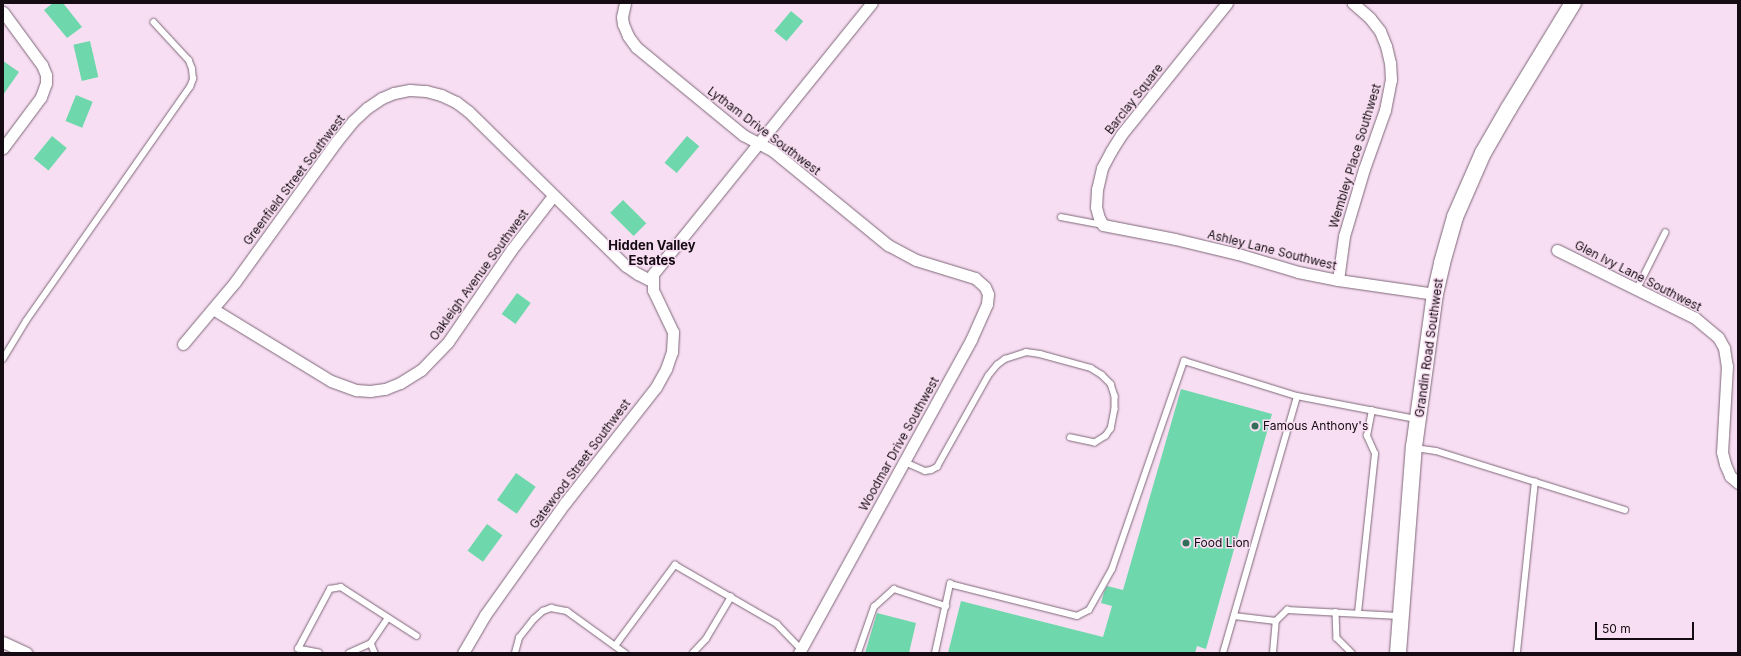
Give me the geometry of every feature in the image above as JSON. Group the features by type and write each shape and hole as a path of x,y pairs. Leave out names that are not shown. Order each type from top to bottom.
{"street":[{"name":"Lytham Drive Southwest","path":"625,3 622,17 623,24 628,36 636,47 743,135 773,151 888,245 916,260 941,267"},
{"path":"652,281 656,270 872,3"},
{"name":"Barclay Square","path":"1104,225 1099,218 1096,207 1097,190 1102,168 1111,151 1121,135 1227,3"},
{"name":"Wembley Place Southwest","path":"1338,280 1344,236 1364,169 1385,110 1391,80 1390,63 1386,46 1380,31 1370,18 1354,3"},
{"name":"Grandin Road Southwest","path":"1398,653 1414,447 1435,294 1455,217 1483,153 1508,108 1573,3"},
{"path":"3,12 42,65 46,75 46,83 41,97 3,148"},
{"name":"Greenfield Street Southwest","path":"183,344 235,282 348,126 367,108 382,98 394,93 410,90 426,91 441,95 456,102 468,111 626,266 652,281"},
{"name":"Oakleigh Avenue Southwest","path":"213,309 330,381 356,390 370,391 385,389 400,383 421,370 448,342 512,249 553,196"},
{"name":"Ashley Lane Southwest","path":"1104,225 1175,239 1238,254 1298,272 1338,280 1435,294"},
{"name":"Glen Ivy Lane Southwest","path":"1557,250 1695,318 1710,328 1718,337 1724,348 1727,366 1722,452 1730,476 1738,483"},
{"name":"Woodmar Drive Southwest","path":"800,651 971,340 987,304 988,294 980,280 941,267"},
{"name":"Gatewood Street Southwest","path":"463,653 485,615 556,515 656,387 666,369 672,352 673,332 653,290 652,281"},
{"path":"3,642 27,653"}],"lane":[{"path":"3,359 26,321 190,87 193,78 189,61 154,23"},
{"path":"1061,217 1104,225"},
{"path":"1637,289 1664,233"},
{"path":"905,462 925,471 937,467 988,376 1005,359 1026,352 1040,354 1091,368 1102,375 1111,384 1115,396 1115,409 1111,429 1106,436 1095,443 1071,438"},
{"path":"935,653 950,584 1077,616 1089,610 1112,569 1184,361 1297,396 1418,419"},
{"path":"1223,653 1297,396"},
{"path":"1358,614 1375,454 1367,436 1372,410"},
{"path":"1414,447 1436,451 1625,510"},
{"path":"1517,652 1535,482"},
{"path":"615,646 675,566 777,624 800,651"},
{"path":"319,653 298,649 330,589 341,587 417,636"},
{"path":"858,653 874,607 894,589 946,606"},
{"path":"693,653 706,638 731,597"},
{"path":"515,653 519,638 534,619 543,611 551,608 567,611 625,653"},
{"path":"1273,653 1276,621 1287,610 1400,616"},
{"path":"1336,612 1337,638 1352,653"},
{"path":"1234,616 1276,621"},
{"path":"349,653 371,643 388,618"},
{"path":"371,643 375,653"}],"building":[{"path":"53,3 63,3 82,27 67,38 44,10"},
{"path":"791,11 803,21 787,41 774,31"},
{"path":"90,41 98,77 82,81 73,45"},
{"path":"3,61 19,72 3,95"},
{"path":"76,95 93,102 82,128 66,121"},
{"path":"52,136 67,148 49,170 34,159"},
{"path":"687,136 699,146 677,173 665,163"},
{"path":"623,200 646,223 634,236 610,213"},
{"path":"517,293 531,303 515,324 502,314"},
{"path":"1181,389 1272,414 1206,649 1197,646 1195,653 948,653 961,601 1103,637 1112,606 1101,603 1104,592 1107,586 1123,590"},
{"path":"516,473 536,487 517,514 497,500"},
{"path":"487,524 502,535 483,562 468,551"},
{"path":"877,613 916,623 909,653 865,653"}],"place":[{"name":"Famous Anthony's","path":"1255,426"},
{"name":"Food Lion","path":"1186,543"}],"district":[{"name":"Hidden Valley Estates","path":"652,254"}]}
